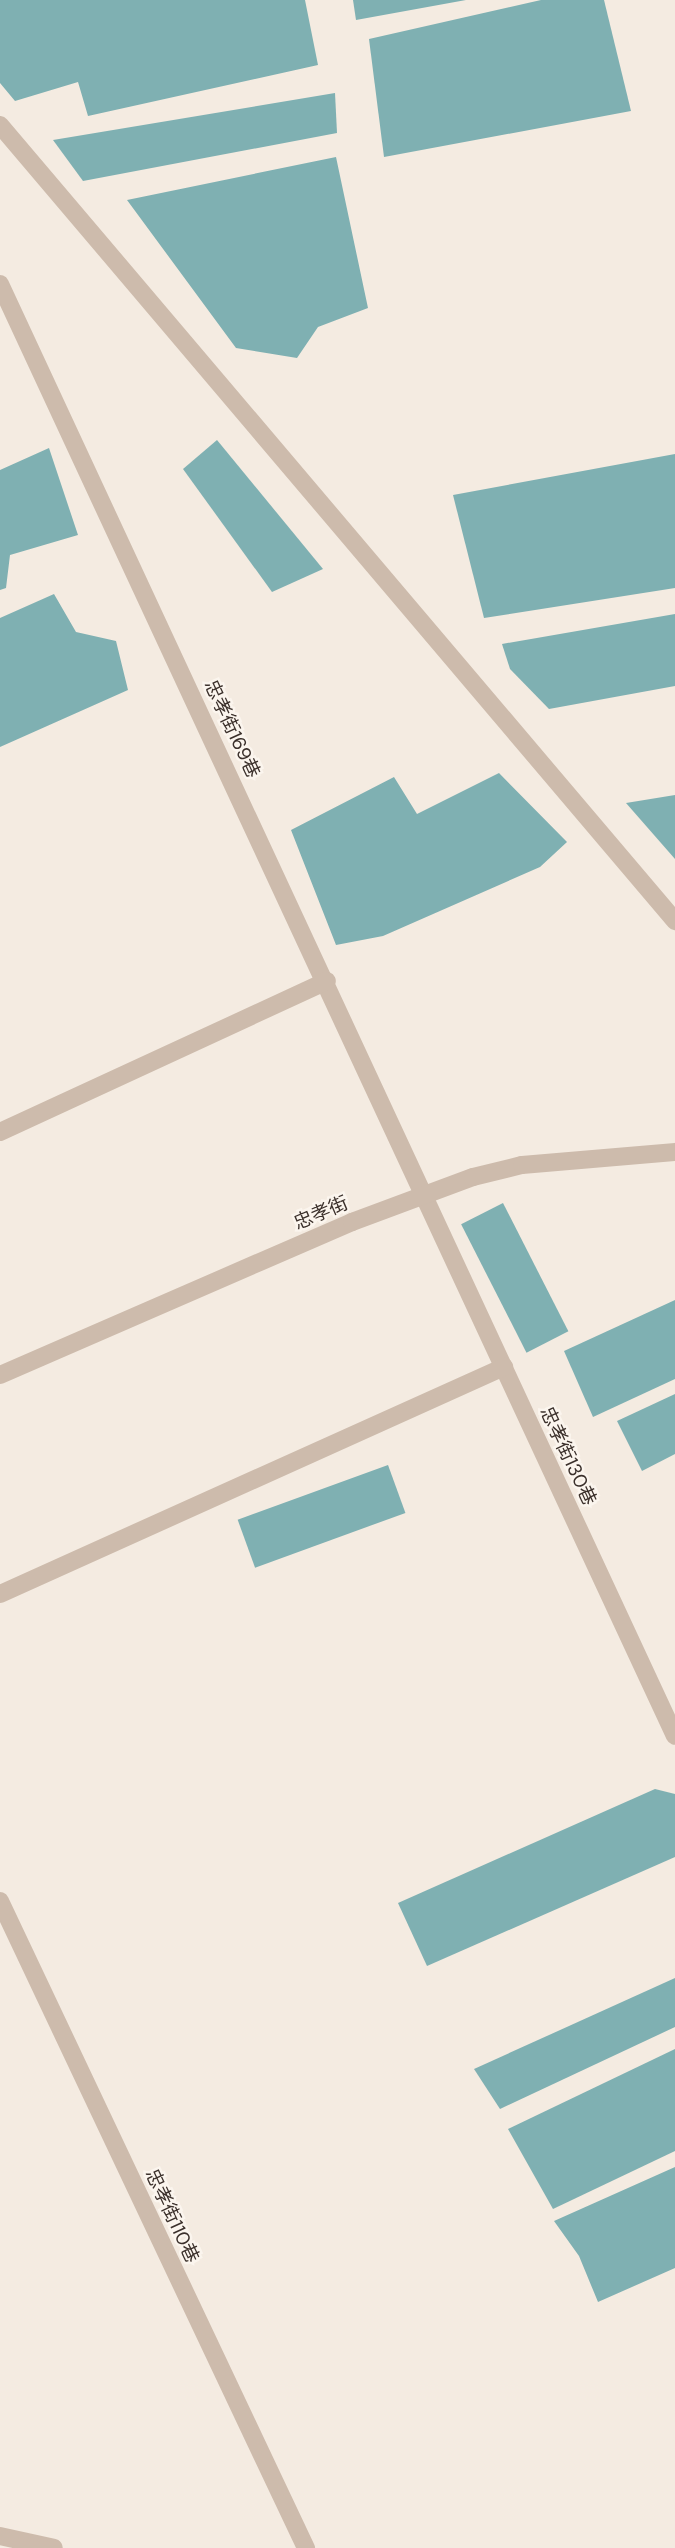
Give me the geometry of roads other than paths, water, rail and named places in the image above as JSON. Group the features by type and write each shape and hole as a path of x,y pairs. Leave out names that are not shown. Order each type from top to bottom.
{"street":[{"path":"0,125 675,921"},
{"name":"忠孝街169巷","path":"0,284 426,1192"},
{"path":"0,1132 327,981"},
{"name":"忠孝街","path":"0,1375 426,1192 510,1167 675,1152"},
{"name":"忠孝街130巷","path":"426,1192 675,1736"},
{"path":"0,1594 504,1367"},
{"name":"忠孝街110巷","path":"0,1901 306,2548"},
{"path":"0,2536 54,2548"}],"water":[{"path":"0,0 305,0 318,65 88,116 78,82 15,101 0,83"},
{"path":"353,0 466,0 356,20"},
{"path":"541,0 604,0 631,111 384,157 369,39"},
{"path":"335,93 337,133 83,181 53,140"},
{"path":"336,157 368,308 318,327 297,358 236,348 127,200"},
{"path":"217,440 323,569 272,592 183,469"},
{"path":"49,448 78,535 10,555 6,588 0,590 0,470"},
{"path":"675,454 675,588 484,618 453,495"},
{"path":"54,594 76,632 116,641 128,690 0,747 0,618"},
{"path":"675,614 675,686 549,709 510,669 502,644"},
{"path":"499,773 567,842 540,867 383,936 336,945 291,830 394,777 417,814"},
{"path":"675,795 675,859 626,803"},
{"path":"503,1203 568,1331 526,1353 461,1224"},
{"path":"675,1300 675,1379 593,1417 564,1351"},
{"path":"675,1394 675,1454 642,1471 617,1421"},
{"path":"388,1465 405,1513 255,1568 238,1520"},
{"path":"655,1789 675,1794 675,1857 427,1966 398,1903"},
{"path":"675,1978 675,2027 500,2109 474,2069"},
{"path":"675,2049 675,2151 553,2209 508,2129"},
{"path":"675,2167 675,2268 598,2302 579,2256 554,2221"}]}
